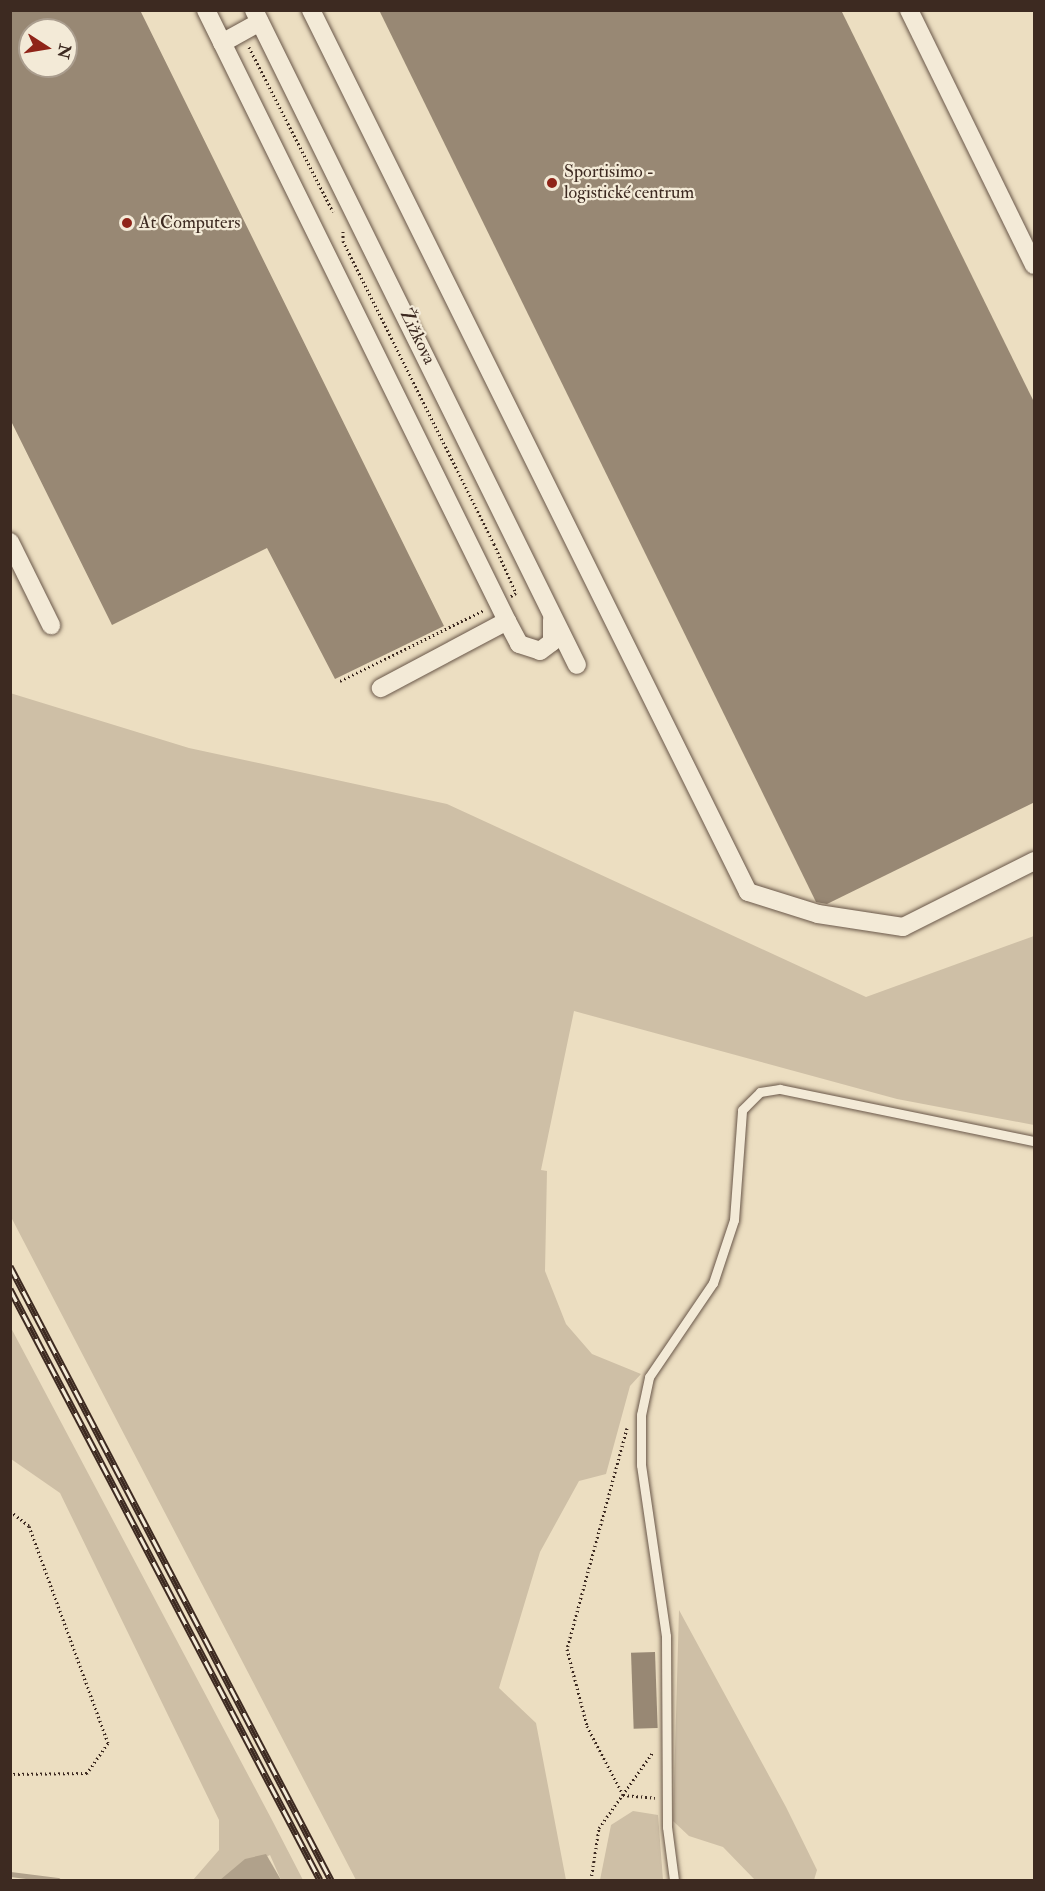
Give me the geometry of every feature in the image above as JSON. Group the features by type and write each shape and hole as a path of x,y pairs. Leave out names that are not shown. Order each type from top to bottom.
{"street":[{"path":"206,10 498,603 524,648 545,649 554,635 546,597"},
{"path":"311,10 748,892 818,914 903,927 1035,861"},
{"path":"909,10 1035,265"},
{"path":"222,43 242,32 257,16"},
{"name":"Žižkova","path":"257,16 546,597 577,665"},
{"path":"10,542 51,625"},
{"path":"381,688 507,621"}],"lane":[{"path":"674,1881 668,1799 666,1636 641,1466 641,1415 649,1377 713,1282 734,1220 742,1110 760,1092 780,1089 1035,1142"}],"path":[{"path":"242,32 335,214 343,241 516,593 340,681"},
{"path":"623,1795 587,1726 567,1649 628,1422"},
{"path":"10,1511 29,1526 108,1743 87,1773 10,1774"},
{"path":"591,1881 599,1828 668,1731"},
{"path":"623,1795 668,1799"}],"shaded area":[{"path":"10,693 189,748 447,804 866,997 1034,936 1034,1125 897,1099 574,1011 541,1170 547,1171 545,1271 566,1324 592,1354 641,1374 630,1386 606,1474 579,1481 540,1552 499,1688 536,1723 566,1880 356,1880 11,1217"},
{"path":"10,1326 303,1880 281,1880 270,1855 220,1880 193,1880 219,1850 219,1820 60,1493 11,1459"},
{"path":"679,1610 786,1807 817,1870 814,1880 755,1880 723,1847 689,1836 673,1821"},
{"path":"633,1811 658,1815 663,1880 600,1880 611,1825"},
{"path":"266,1854 281,1880 220,1880 245,1859"}],"building":[{"name":"At Computers","path":"10,10 140,10 444,626 335,679 267,548 112,625 10,419"},
{"path":"379,10 841,10 1035,404 1035,802 827,904 816,902"},
{"path":"655,1652 658,1728 634,1729 631,1653"}],"waterway":[{"path":"10,1874 58,1880"}],"railway":[{"path":"10,1266 331,1880"},
{"path":"10,1289 320,1880"}],"place":[{"name":"Sportisimo - logistické centrum","path":"552,183"},
{"name":"At Computers","path":"127,223"}]}
